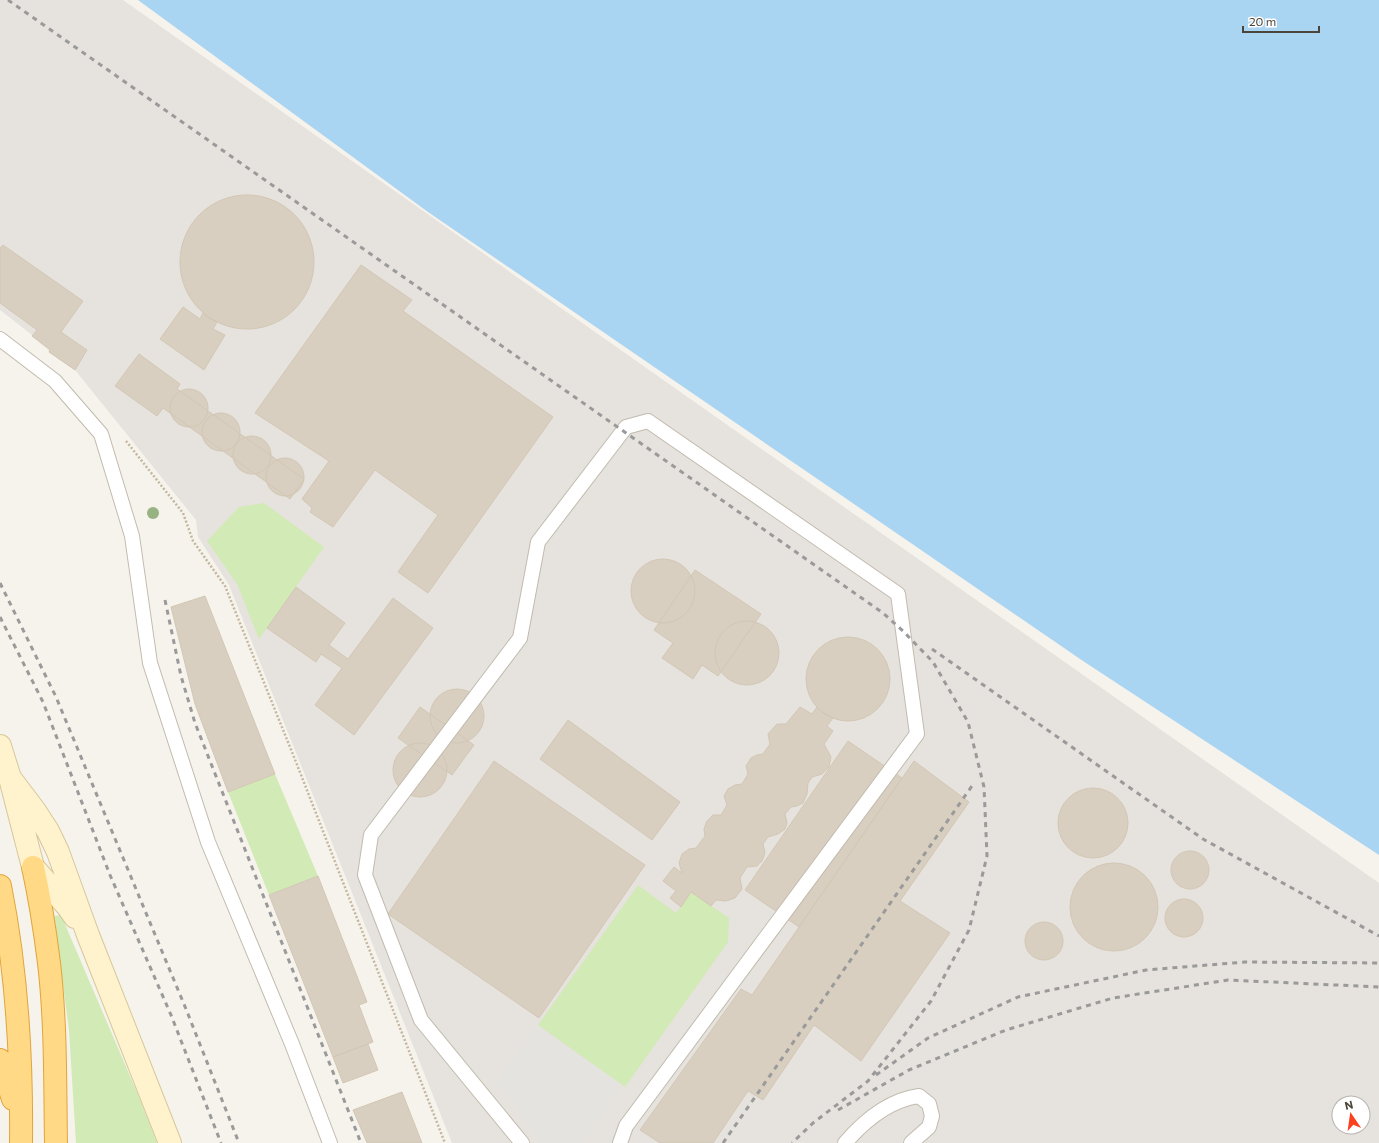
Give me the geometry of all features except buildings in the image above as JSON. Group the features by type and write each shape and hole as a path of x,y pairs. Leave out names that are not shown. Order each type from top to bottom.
{"highway":[{"path":"34,867 49,964 53,1010 56,1143"},
{"path":"0,886 13,958 18,1014 21,1121 20,1143"},
{"path":"0,1060 21,1121"}],"main road":[{"path":"0,746 34,867 68,907 88,935"},
{"path":"10,778 35,811 58,852 88,935 170,1143"}],"lane":[{"path":"0,339 55,380 101,434 132,536 152,670 208,842 292,1044 330,1143"},
{"path":"522,1143 421,1020 366,875 371,835 520,638 538,542 626,427 648,421 898,594 917,734 626,1126 620,1143"},
{"path":"845,1143 858,1128 873,1116 889,1106 908,1098 918,1096 929,1104 932,1116 929,1127 911,1143"}],"path":[{"path":"125,440 183,513 193,541 225,586 294,757 444,1143"}],"shaded area":[{"path":"0,0 123,0 1379,883 1379,1143 452,1143 229,585 198,537 196,520 75,370 49,352 50,349 0,310"},
{"path":"538,1026 622,1085 581,1143 543,1143 497,1081"}],"green space":[{"path":"264,503 324,547 259,639 237,584 207,541 239,507"},
{"path":"275,774 318,876 269,895 228,792"},
{"path":"638,885 676,913 691,892 729,918 728,942 625,1087 538,1025"},
{"path":"61,915 139,1097 157,1143 76,1143 69,1030 54,916"}],"water":[{"path":"138,0 1379,0 1379,855 1083,661 428,212"}],"railway":[{"path":"8,0 883,613 933,662 968,722 984,787 987,856 969,930 931,1001 868,1081 813,1123 792,1143"},
{"path":"0,583 56,697 186,1009 239,1143"},
{"path":"165,600 181,676 195,723 361,1143"},
{"path":"0,617 43,702 110,875 171,1015 221,1143"},
{"path":"932,649 1203,839 1379,936"},
{"path":"723,1143 974,783"},
{"path":"876,1075 928,1038 1018,997 1146,970 1245,962 1379,963"},
{"path":"838,1110 909,1070 1006,1030 1113,998 1228,980 1379,987"}]}
